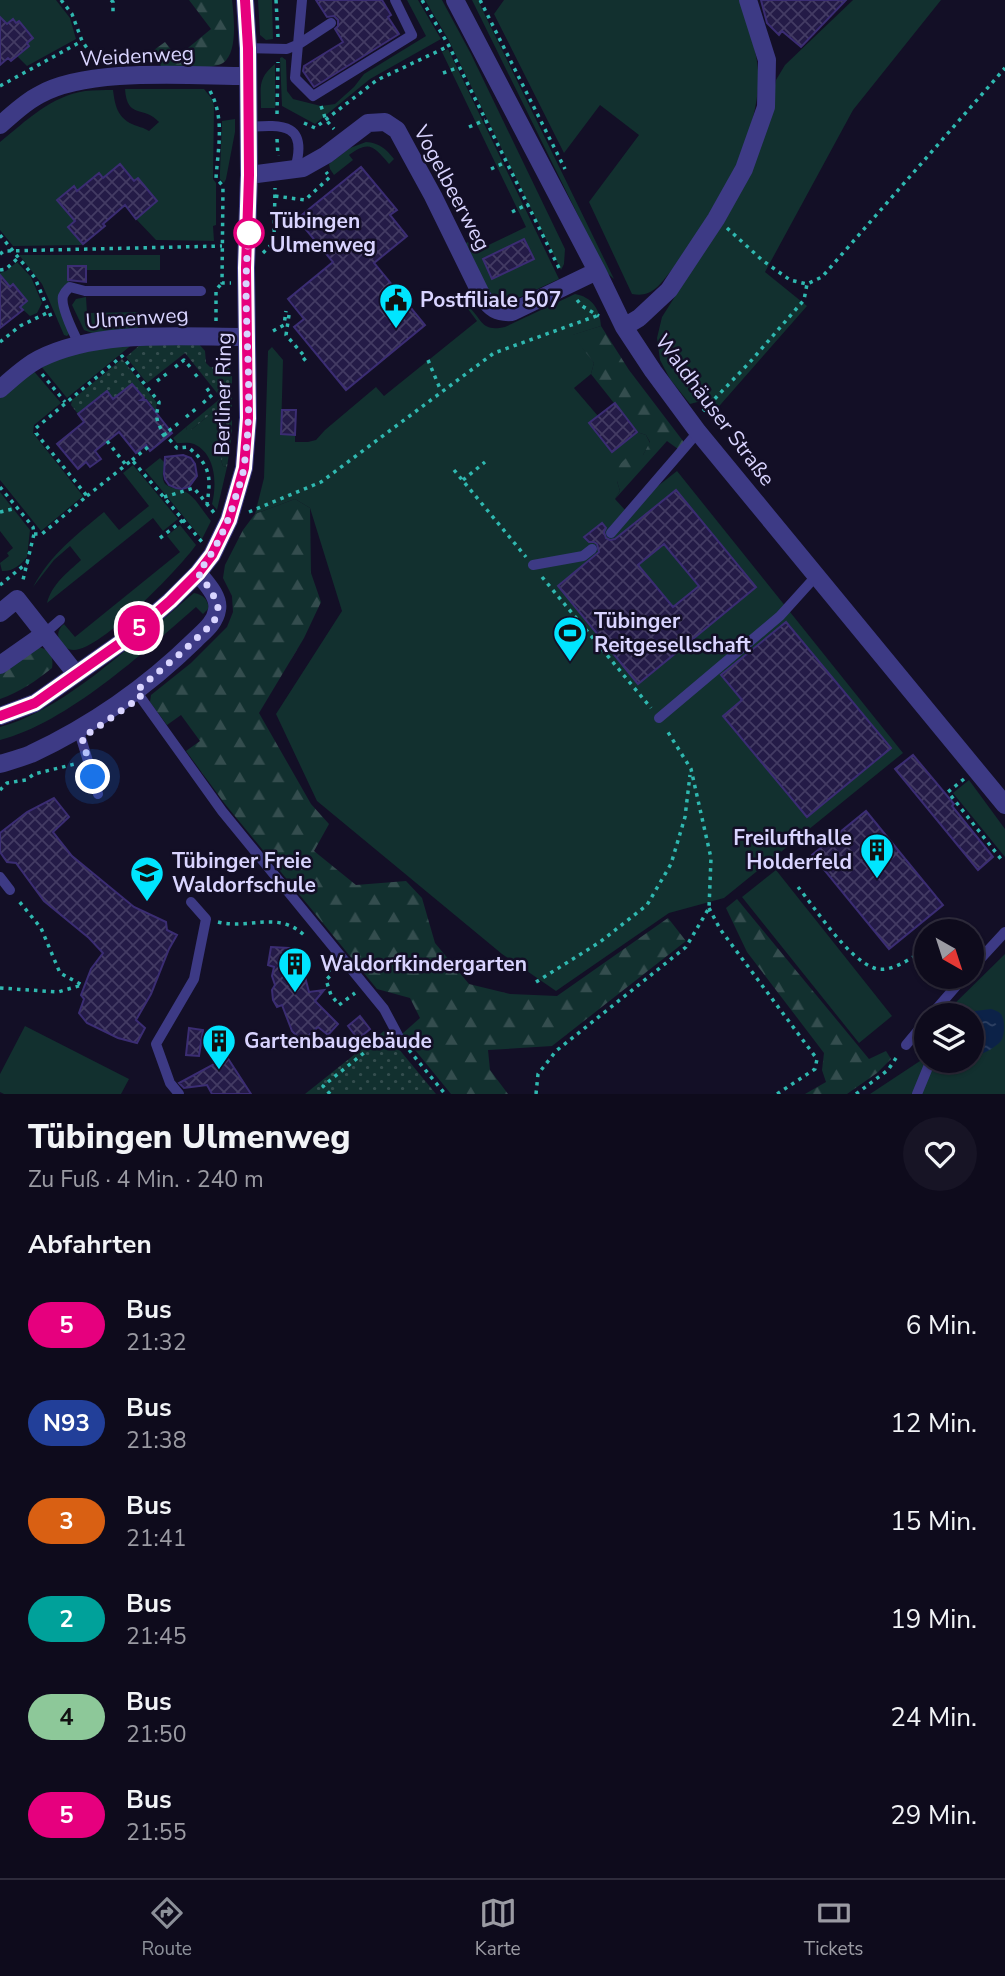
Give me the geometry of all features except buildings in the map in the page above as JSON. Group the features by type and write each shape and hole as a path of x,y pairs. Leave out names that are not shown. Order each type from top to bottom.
{"street":[{"name":"Berliner Ring","path":"0,716 35,703 126,639 198,573 237,521 248,418 246,268 249,175 245,0"},
{"name":"Waldhäuser Straße","path":"455,0 624,327 653,371 695,428 1005,805"},
{"path":"624,327 639,318 669,290 716,219 744,169 766,107 767,60 748,0"},
{"name":"Weidenweg","path":"0,125 38,95 75,81 131,76 248,76"},
{"name":"Vogelbeerweg","path":"249,175 303,168 326,155 368,123 384,122 397,130 490,307 500,313 512,312 597,271"},
{"name":"Ulmenweg","path":"0,388 36,360 63,349 103,339 247,337"},
{"path":"0,764 29,755 76,730 136,691 214,622 218,607 212,592 198,573"},
{"path":"0,613 18,599 76,674"},
{"path":"0,666 44,634"}],"lane":[{"path":"302,0 295,78 313,96 412,35 395,0"},
{"path":"248,48 286,48 299,44 331,23"},
{"path":"248,127 277,125 289,129 297,139 299,152 285,170"},
{"path":"79,344 64,308 64,292 70,287 85,291 201,291"},
{"path":"611,533 695,428"},
{"path":"533,565 583,556 593,549"},
{"path":"659,718 780,616 817,575"},
{"path":"44,634 60,620"},
{"path":"136,691 222,811 384,1009 401,1041"},
{"path":"76,730 82,738 98,794"},
{"path":"0,877 10,890"},
{"path":"179,1094 170,1083 156,1044 194,979 206,919 191,902"},
{"path":"984,955 1005,932"},
{"path":"942,1003 954,989"},
{"path":"906,1045 914,1035"},
{"path":"917,1094 926,1073"}],"path":[{"path":"61,0 72,14 82,41 106,78"},
{"path":"111,0 113,12"},
{"path":"262,260 263,252 274,242 275,196 285,170 277,125 279,49 276,0"},
{"path":"480,0 565,170"},
{"path":"0,86 82,41"},
{"path":"303,122 315,128 377,80 449,46"},
{"path":"443,73 459,67"},
{"path":"716,219 762,260 790,280 807,284 822,277 1005,68"},
{"path":"0,254 4,251 222,246 223,186 216,178 220,117 208,86"},
{"path":"469,128 485,120"},
{"path":"491,169 506,162"},
{"path":"275,196 305,200 330,177"},
{"path":"512,212 528,204"},
{"path":"0,235 35,278 53,321"},
{"path":"0,270 6,269 19,257"},
{"path":"216,337 216,290 222,283"},
{"path":"695,428 804,300 807,284"},
{"path":"0,342 20,326 49,312"},
{"path":"273,331 284,325 288,313 286,335 306,358 300,363"},
{"path":"164,497 194,488 214,514 237,521 248,513 321,482 494,353 598,316"},
{"path":"88,496 36,433 36,428 122,356 159,402 156,414 163,435 177,448 188,447 199,455 208,469 210,481 207,504"},
{"path":"175,367 184,360 191,368"},
{"path":"428,360 442,391"},
{"path":"157,381 169,372"},
{"path":"42,374 65,402"},
{"path":"195,374 200,380"},
{"path":"203,403 212,396 205,386"},
{"path":"186,417 197,408"},
{"path":"163,435 180,422"},
{"path":"107,441 126,465"},
{"path":"34,534 42,534 148,447"},
{"path":"132,460 212,555"},
{"path":"463,480 485,462"},
{"path":"454,470 659,718 691,769 711,858 709,908 686,947 556,1051 538,1074 536,1094"},
{"path":"1,489 33,527 29,562 18,599"},
{"path":"248,513 250,502"},
{"path":"0,512 17,508"},
{"path":"160,538 183,520"},
{"path":"0,585 29,562"},
{"path":"0,790 7,783 26,780 34,774 89,761"},
{"path":"536,982 600,942 648,905 671,864 685,817 691,769"},
{"path":"969,775 948,792 1001,859"},
{"path":"798,887 842,943 875,969 898,966 914,957"},
{"path":"0,988 58,992 82,985 60,973 41,929 10,890"},
{"path":"709,908 720,929 817,1059 815,1069 776,1094"},
{"path":"206,919 231,926 282,922 300,931 307,938"},
{"path":"315,945 331,975 326,980 331,995 339,1006 356,992"},
{"path":"401,1041 445,1094"},
{"path":"856,1094 888,1070 906,1045"},
{"path":"330,1094 323,1086 365,1052"}],"green space":[{"path":"0,0 56,0 70,18 76,39 27,66 17,56 29,46 27,43 33,38 19,21 16,23 13,20 0,28"},
{"path":"189,0 232,0 234,34 231,51 223,63 211,67 161,66 154,50 165,42 177,57 211,29"},
{"path":"258,0 272,0 273,39 266,40 260,35"},
{"path":"407,0 418,0 441,39 370,79 315,124 282,106 282,57 286,60 287,91 293,99 321,106 335,104 364,74 426,36"},
{"path":"425,0 442,0 471,54 565,249 561,270 448,39"},
{"path":"472,0 478,0 614,279 601,262"},
{"path":"504,0 742,0 758,67 758,89 747,137 727,186 714,209 686,252 652,291 632,294 589,202 639,135 600,105 564,153 494,14"},
{"path":"853,0 941,0 853,110 765,272 807,306 714,412 705,400 690,404 670,379 660,360 657,338 662,317 719,227 771,105 776,80 785,65"},
{"path":"448,49 559,279 514,300 504,301 489,295 464,244 468,242 474,252 526,227 442,52","holes":["525,240 533,259 492,278 483,259"]},
{"path":"275,64 275,108 261,108 263,79"},
{"path":"125,89 204,89 212,99 213,179 216,183 214,241 156,240 136,219 157,201 138,178 134,181 120,164 103,178 99,173 77,191 73,186 57,200 75,221 69,227 82,245 13,246 0,230 0,142 50,104 61,98 88,91 113,90 116,106 123,118 149,131 159,122 148,114 133,109 126,99"},
{"path":"235,119 235,132 224,183 220,179 222,121"},
{"path":"366,142 382,147 394,159 389,164 375,149 362,148 349,155 353,160 334,175 329,164 350,148"},
{"path":"19,255 160,255 160,270 86,270 86,266 69,266 69,288 65,290 70,333 67,336 64,335 42,284"},
{"path":"17,262 31,277 42,303 37,313 30,316 20,307 27,301 13,284 10,287 6,283 0,286 0,273"},
{"name":"Tübinger Reitgesellschaft","path":"575,294 594,305 601,326 573,335 594,363 591,374 574,388 598,416 612,452 637,432 646,435 650,443 643,455 617,481 620,491 615,499 626,511 677,471 903,753 724,898 669,913 556,991 502,954 317,801 276,714 342,611 310,508 295,499 255,514 264,478 268,351 272,347 283,360 281,434 295,435 295,442 308,442 316,440 376,387 384,396 477,321 468,309 470,308 487,327 505,327"},
{"path":"86,297 87,313 138,312 138,329 92,333 84,330 72,305 76,299"},
{"path":"601,326 629,370 683,441 678,449 667,441 615,499 620,491 616,468 628,456 643,455 650,442 646,435 637,432 591,374 594,363 572,335"},
{"path":"134,343 67,398 40,365 54,356"},
{"path":"198,343 205,351 206,363 210,367 229,368 232,371 232,434 227,467 223,466 221,460 226,432 225,402 191,430 187,430 186,427 221,398 185,353 147,383 126,357 141,344"},
{"path":"122,359 157,403 155,415 152,405 132,384 113,399 107,391 78,414 71,405 72,400"},
{"path":"32,369 61,403 34,425 33,433 83,496 41,531 0,480 0,395"},
{"path":"225,402 226,432 221,460 223,466 227,467 217,510 212,504 214,479 207,455 194,444 177,443 173,438 186,427 191,430"},
{"path":"160,458 165,463 165,484 189,494 211,521 202,539 145,470"},
{"path":"133,465 178,519 163,531 153,518 47,603 56,584 81,560 70,546 54,560 33,587 40,575 65,546 104,512 119,530 149,506 123,473"},
{"path":"0,492 30,530 27,557 16,567 6,571 2,571 0,563 9,556 7,553 13,548 0,531"},
{"path":"295,499 310,508 311,573 321,602 304,638 259,713 311,804 329,824 314,851 356,885 406,881 422,898 435,943 469,984 510,994 557,996 668,918 686,941 552,1046 488,1050 490,1070 508,1094 451,1094 402,1034 420,1018 410,998 377,989 225,804 186,751 200,741 181,715 167,725 150,702 151,695 191,663 227,627 233,612 232,596 223,578 225,565 243,530 255,514"},
{"path":"180,525 196,545 174,571 139,606 102,637 74,650 62,644 58,632 64,624 75,637 180,552 167,536"},
{"path":"194,593 203,596 207,602 209,608 203,614 196,607 129,664 78,702 26,731 0,740 0,727 21,720 64,697 125,651"},
{"path":"36,647 50,653 52,668 28,686 0,699 0,674"},
{"path":"969,780 1005,829 1005,857 953,793"},
{"path":"776,870 892,1016 859,1043 742,897"},
{"path":"737,899 869,1059 886,1051 891,1059 877,1073 847,1094 805,1094 826,1082 822,1070 824,1053 747,952 726,908"},
{"path":"1005,954 1005,1094 870,1094 914,1065 914,1073 984,1073 984,1003 955,1003 969,989 984,989 984,975"},
{"path":"25,1026 129,1079 121,1094 0,1092 0,1074"},
{"path":"384,1031 436,1094 305,1094"}],"water":[{"path":"984,1010 999,1012 1004,1027 1001,1041 984,1052"}],"bus line":[{"name":"5","path":"0,716 35,703 126,639 198,573 212,555 229,520 244,468 248,418 246,268 249,175 245,0"}],"place":[{"name":"Tübingen Ulmenweg","path":"249,233"},
{"name":"Postfiliale 507","path":"396,330"},
{"name":"Tübinger Reitgesellschaft","path":"570,663"},
{"name":"Freilufthalle Holderfeld","path":"877,880"},
{"name":"Tübinger Freie Waldorfschule","path":"147,903"},
{"name":"Waldorfkindergarten","path":"295,994"},
{"name":"Gartenbaugebäude","path":"219,1071"}],"route":[{"path":"93,777 82,738 141,697 136,691 214,622 218,607 212,592 198,573 212,555 229,520 244,468 248,418 246,268 249,233"}]}
